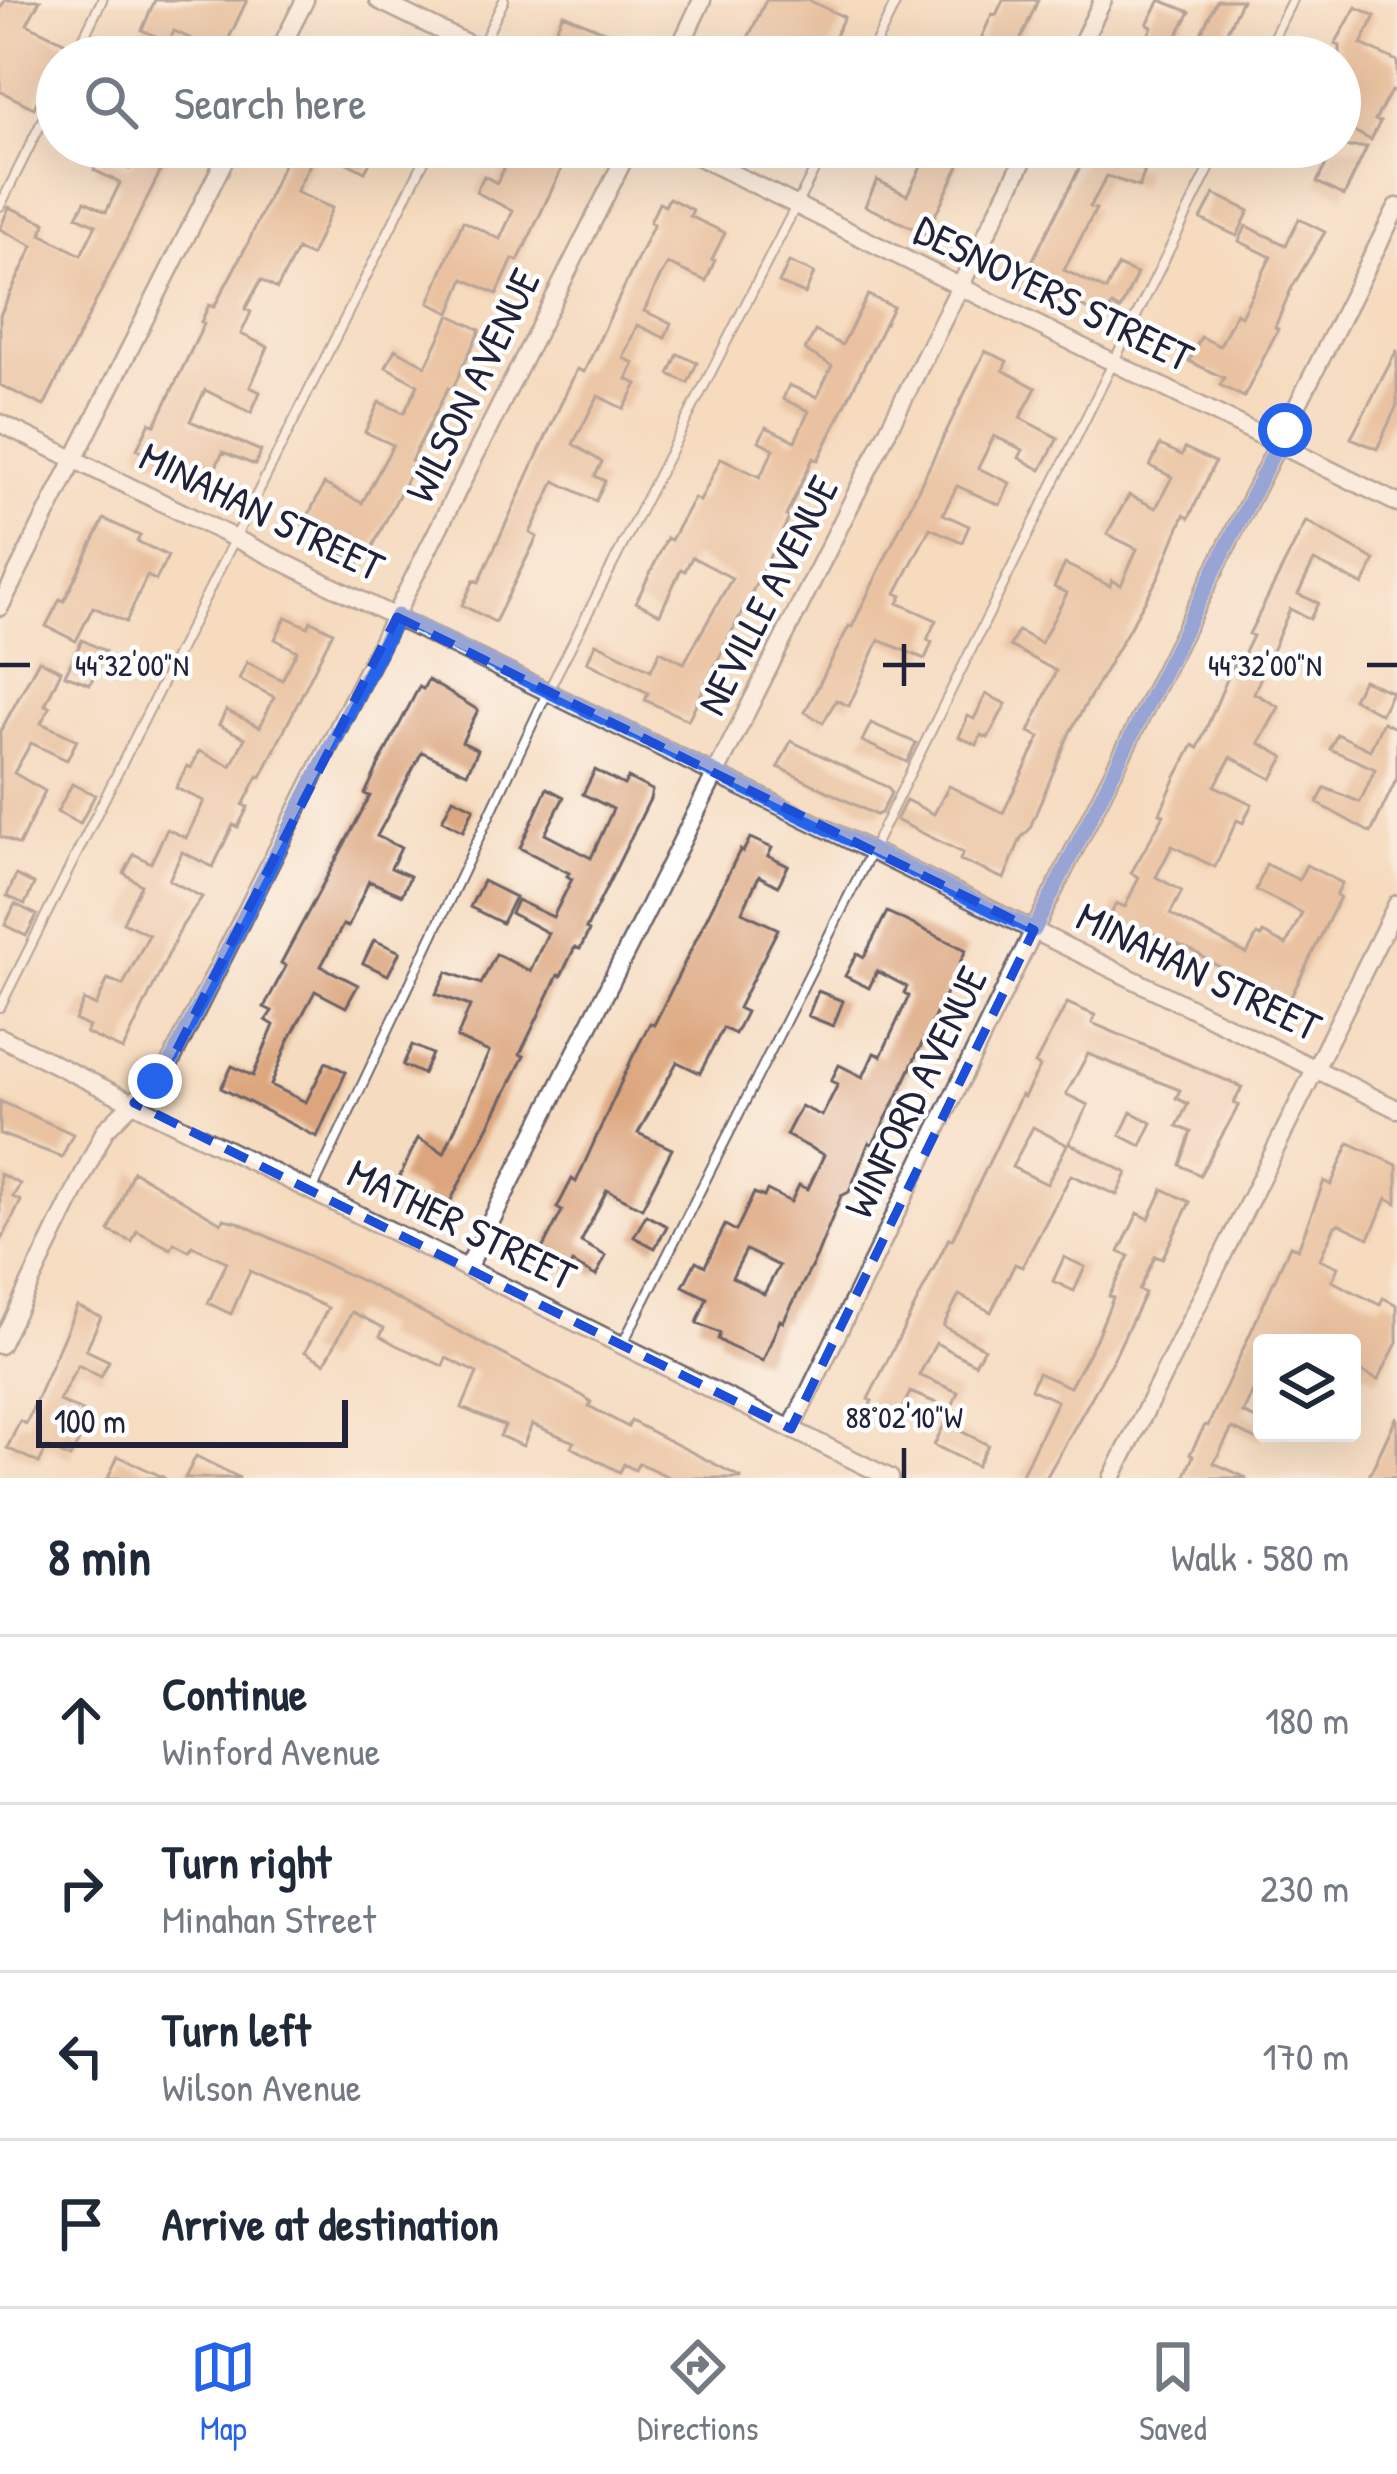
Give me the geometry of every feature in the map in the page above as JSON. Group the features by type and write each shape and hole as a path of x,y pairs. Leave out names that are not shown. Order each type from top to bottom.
{"street":[{"path":"286,36 304,0"},
{"path":"378,0 449,36"},
{"path":"685,36 703,0"},
{"path":"1085,36 1103,0"},
{"path":"0,608 220,168"},
{"name":"WILSON AVENUE","path":"0,1346 105,1130 167,1069 620,168"},
{"name":"DESNOYERS STREET","path":"722,168 1397,503"},
{"name":"NEVILLE AVENUE","path":"469,1267 1020,168"},
{"name":"WINFORD AVENUE","path":"791,1430 1034,930 1397,207"},
{"name":"MINAHAN STREET","path":"0,423 1397,1109"},
{"path":"1112,1478 1397,904"},
{"name":"MATHER STREET","path":"0,1036 890,1478"}],"lane":[{"path":"84,36 102,0"},
{"path":"491,36 504,0"},
{"path":"879,36 897,0"},
{"path":"1274,36 1292,0"},
{"path":"0,206 36,133"},
{"path":"0,1007 421,168"},
{"path":"312,1190 548,691 816,168"},
{"path":"622,1343 1210,168"}],"highlighted area":[{"path":"397,617 1034,930 791,1429 134,1103 167,1069"}],"building":[{"path":"5,0 40,0 27,24 52,36 36,36 34,108 0,91 0,9"},
{"path":"155,0 247,0 230,36 185,36 174,31 172,36 156,36 142,30"},
{"path":"766,0 808,0 844,17 835,36 749,36"},
{"path":"1003,0 1038,0 1022,36 982,36 992,14 996,15"},
{"path":"1160,0 1190,12 1177,36 1148,36 1152,27 1147,24"},
{"path":"1217,0 1242,0 1224,36 1202,31"},
{"path":"1356,7 1375,16 1361,44 1361,36 1340,36"},
{"path":"563,14 616,36 552,36"},
{"path":"1361,44 1397,61 1397,94 1391,91 1375,120 1380,122 1371,140 1361,135"},
{"path":"95,168 162,168 44,406 0,385 0,315 33,246 0,229 9,207 46,223 41,234 81,255 96,225 77,216 85,201 106,212 120,183"},
{"path":"282,168 308,168 296,192 332,208 311,256 297,250 277,289 261,280 245,309 251,312 241,334 268,347 250,387 260,392 251,413 205,390 190,421 261,451 255,465 223,452 209,481 175,464 157,459 155,463 137,449 150,422 155,425 209,305 214,307"},
{"path":"504,168 562,168 497,294 464,279 450,313 429,303 463,221 500,239 513,211 476,192 484,176 497,183"},
{"path":"920,168 958,168 926,234 865,206 877,180 907,195"},
{"path":"1079,168 1145,171 1139,187 1107,176 1090,207 1096,209 1064,270 1106,290 1118,266 1137,274 1120,310 1112,305 1105,318 1067,299 1062,308 1019,287"},
{"path":"1324,168 1357,168 1344,196 1317,182"},
{"path":"1214,194 1249,211 1237,236 1201,219"},
{"path":"669,198 693,210 690,216 725,233 715,260 706,281 668,264 661,275 644,311 671,323 665,338 637,325 623,358 634,363 627,379 637,384 624,409 598,396 573,444 602,462 595,476 605,481 596,501 555,481 530,533 537,537 495,622 462,605 474,580 479,582 577,369 584,372 654,224 650,222 659,203 665,206"},
{"path":"1299,219 1325,232 1291,289 1278,329 1244,397 1220,385 1224,378 1189,361 1201,337 1220,346 1271,257 1239,241 1246,226 1286,245"},
{"path":"789,262 814,273 805,294 779,283"},
{"path":"868,295 893,307 818,460 813,458 789,518 688,720 645,700 648,693 587,662 596,643 651,670 660,651 684,663 732,578 692,557 685,571 681,569 660,614 636,602 667,538 671,540 694,498 700,501 721,458 760,477 774,449 759,441 766,427 795,441 809,411 783,399 789,385 817,397 832,366 805,350 815,331 842,345"},
{"path":"450,315 480,330 411,461 415,463 369,554 365,552 360,562 321,543 325,534 304,524 324,484 362,503 393,445 365,432 379,402 404,413 418,385 386,367 395,349 426,366"},
{"path":"1397,350 1397,405 1377,449 1351,438"},
{"path":"985,351 1007,361 1003,370 1036,388 1020,418 1058,438 1041,470 1019,458 1023,450 994,436 978,468 1010,483 1000,505 957,486 943,514 969,526 962,542 930,528 896,593 902,596 898,603 936,620 925,659 879,640 849,706 836,700 823,723 805,712 852,627"},
{"path":"678,354 697,363 688,383 669,374"},
{"path":"1160,445 1182,455 1185,448 1215,462 1189,518 1184,515 1158,578 1070,732 1004,879 960,860 963,853 896,820 906,800 934,814 949,786 1003,813 1040,737 1029,732 1056,671 1010,646 1018,631 1041,643 1067,593 1054,587 1065,564 1110,586 1112,580 1121,585 1137,549 1107,534 1129,495 1156,508 1172,477 1150,466"},
{"path":"104,519 168,556 156,580 147,576 126,622 93,607 76,641 46,626 60,599 64,601"},
{"path":"1306,521 1375,560 1363,585 1314,561 1298,594 1318,603 1310,619 1290,609 1254,693 1279,707 1259,743 1284,757 1272,779 1231,757 1215,786 1252,804 1243,823 1237,820 1215,867 1172,846 1156,877 1182,891 1170,914 1247,954 1263,933 1286,945 1302,913 1256,890 1266,864 1299,880 1306,865 1342,883 1336,895 1340,897 1286,1007 1195,952 1146,930 1142,940 1108,922 1116,903 1125,907 1139,877 1131,873 1164,815 1160,813 1176,777 1193,745 1198,748 1233,665 1238,667 1253,636 1249,634"},
{"path":"286,617 308,627 311,621 333,632 243,805 248,807 238,827 233,825 213,867 182,852 169,880 202,897 182,926 123,1050 86,1033 89,1027 75,1020 84,1000 96,1006 108,979 123,985 149,935 123,922 141,885 124,873 134,854 151,863 167,829 186,838 204,801 176,788 187,766 191,768 199,751 231,766 245,738 219,725 226,710 260,727 274,697 239,679 247,662 282,680 297,651 275,639"},
{"path":"82,640 105,651 90,684 65,675"},
{"path":"39,660 61,671 41,723 77,740 67,760 31,743 14,773 45,791 19,845 0,836 0,732"},
{"path":"428,680 478,710 462,742 478,750 467,773 422,752 377,836 401,848 391,868 410,876 402,895 369,881 348,927 343,925 321,966 358,985 346,1007 315,991 288,1042 271,1085 306,1102 326,1062 346,1072 317,1137 221,1088 232,1066 253,1076 274,1025 266,1020 272,1011 264,1007 286,966 281,963 370,796 365,794 380,762 419,687 423,689"},
{"path":"1363,680 1392,692 1381,714 1353,699"},
{"path":"986,694 1006,704 988,738 981,735 977,745 959,737"},
{"path":"1383,722 1397,729 1397,778 1371,833 1317,803 1325,788 1360,802 1375,769 1330,749 1337,734 1370,750"},
{"path":"871,723 916,743 907,762 862,741"},
{"path":"791,741 889,788 881,813 876,815 778,767"},
{"path":"595,770 624,785 628,778 652,790 650,799 580,949 575,947 558,975 520,1054 524,1056 445,1212 422,1202 426,1194 398,1180 418,1138 444,1153 489,1052 457,1038 470,1006 436,994 447,972 481,984 496,954 530,971 548,933 511,913 517,900 553,917 572,879 569,873 520,848 547,788 564,797 545,834 591,858 613,809 583,794"},
{"path":"72,784 95,795 80,824 57,812"},
{"path":"453,798 474,808 463,831 442,820"},
{"path":"750,838 772,848 768,856 788,866 778,886 759,876 742,912 778,929 738,1008 746,1012 735,1034 723,1028 700,1073 677,1062 638,1133 672,1149 642,1208 607,1190 581,1242 606,1256 596,1276 572,1263 568,1271 539,1255 562,1211 557,1208 572,1179 576,1182 633,1056 650,1023 654,1025"},
{"path":"16,875 34,884 25,904 7,896"},
{"path":"483,881 515,897 502,923 470,907"},
{"path":"15,904 37,915 26,936 5,925"},
{"path":"887,912 966,950 763,1361 729,1346 718,1339 720,1333 697,1323 707,1298 683,1286 696,1261 705,1266 725,1225 736,1231 754,1193 764,1197 767,1190 791,1202 799,1185 808,1189 824,1155 786,1135 801,1106 822,1116 838,1084 831,1081 839,1065 863,1077 874,1053 881,1056 909,996 904,993 907,987 877,971 869,988 845,976 857,953 864,957","holes":["746,1250 779,1266 764,1294 732,1277"]},
{"path":"374,940 400,952 388,975 363,963"},
{"path":"818,991 843,1001 833,1026 808,1016"},
{"path":"1067,1003 1095,1015 1092,1023 1242,1087 1234,1103 1239,1105 1200,1175 1180,1165 1191,1132 1177,1126 1188,1104 1176,1098 1180,1090 1088,1054 1066,1094 1088,1105 1069,1143 1127,1173 1117,1195 1071,1175 1022,1267 1015,1264 991,1312 959,1295 943,1326 984,1348 975,1364 936,1343 919,1375 958,1392 951,1409 910,1392 889,1428 870,1419 872,1414 867,1411 872,1401 868,1399 1021,1095 1024,1097 1040,1067 1035,1064","holes":["1033,1127 1067,1145 1047,1184 1012,1167"]},
{"path":"412,1045 432,1054 423,1074 403,1065"},
{"path":"0,1101 73,1134 62,1157 0,1134"},
{"path":"1131,1112 1152,1123 1141,1146 1120,1135"},
{"path":"1349,1143 1397,1165 1397,1203 1387,1198 1369,1238 1339,1224 1320,1259 1338,1267 1332,1281 1380,1305 1383,1298 1397,1305 1397,1343 1378,1380 1361,1372 1361,1334 1253,1334 1253,1391 1243,1413 1253,1418 1253,1438 1232,1428 1214,1463 1247,1478 1184,1478 1190,1454 1208,1426 1290,1246 1298,1249 1324,1181 1331,1185"},
{"path":"133,1171 221,1223 223,1219 237,1222 370,1285 583,1396 591,1402 589,1406 628,1427 631,1421 742,1478 671,1478 639,1463 635,1470 624,1464 620,1472 571,1447 574,1442 532,1424 523,1446 500,1436 505,1426 462,1408 477,1373 446,1358 443,1366 396,1345 380,1336 384,1328 352,1312 325,1363 305,1352 328,1308 250,1271 231,1314 208,1303 227,1262 192,1246 189,1251 174,1243 171,1249 137,1231 132,1242 109,1231"},
{"path":"0,1174 20,1184 13,1197 21,1201 0,1243"},
{"path":"1163,1189 1190,1202 1162,1259 1155,1256 1139,1290 1145,1293 1115,1356 1046,1478 1020,1478 1057,1401 1031,1389 1038,1373 1070,1387 1095,1341 1113,1298 1109,1296 1129,1256 1119,1252 1138,1213 1149,1219"},
{"path":"646,1215 667,1226 655,1248 634,1237"},
{"path":"1064,1257 1085,1267 1074,1291 1053,1281"},
{"path":"77,1306 101,1317 86,1350 109,1361 101,1377 78,1365 59,1401 82,1411 73,1431 82,1435 70,1458 47,1447 39,1463 7,1448 20,1421 26,1424"},
{"path":"1397,1416 1397,1478 1368,1478"},
{"path":"945,1423 988,1445 977,1466 934,1445"},
{"path":"118,1456 165,1478 108,1478"},
{"path":"196,1456 240,1478 185,1478"}],"route":[{"path":"155,1081 167,1069 397,616 1034,930 1285,430"}]}
